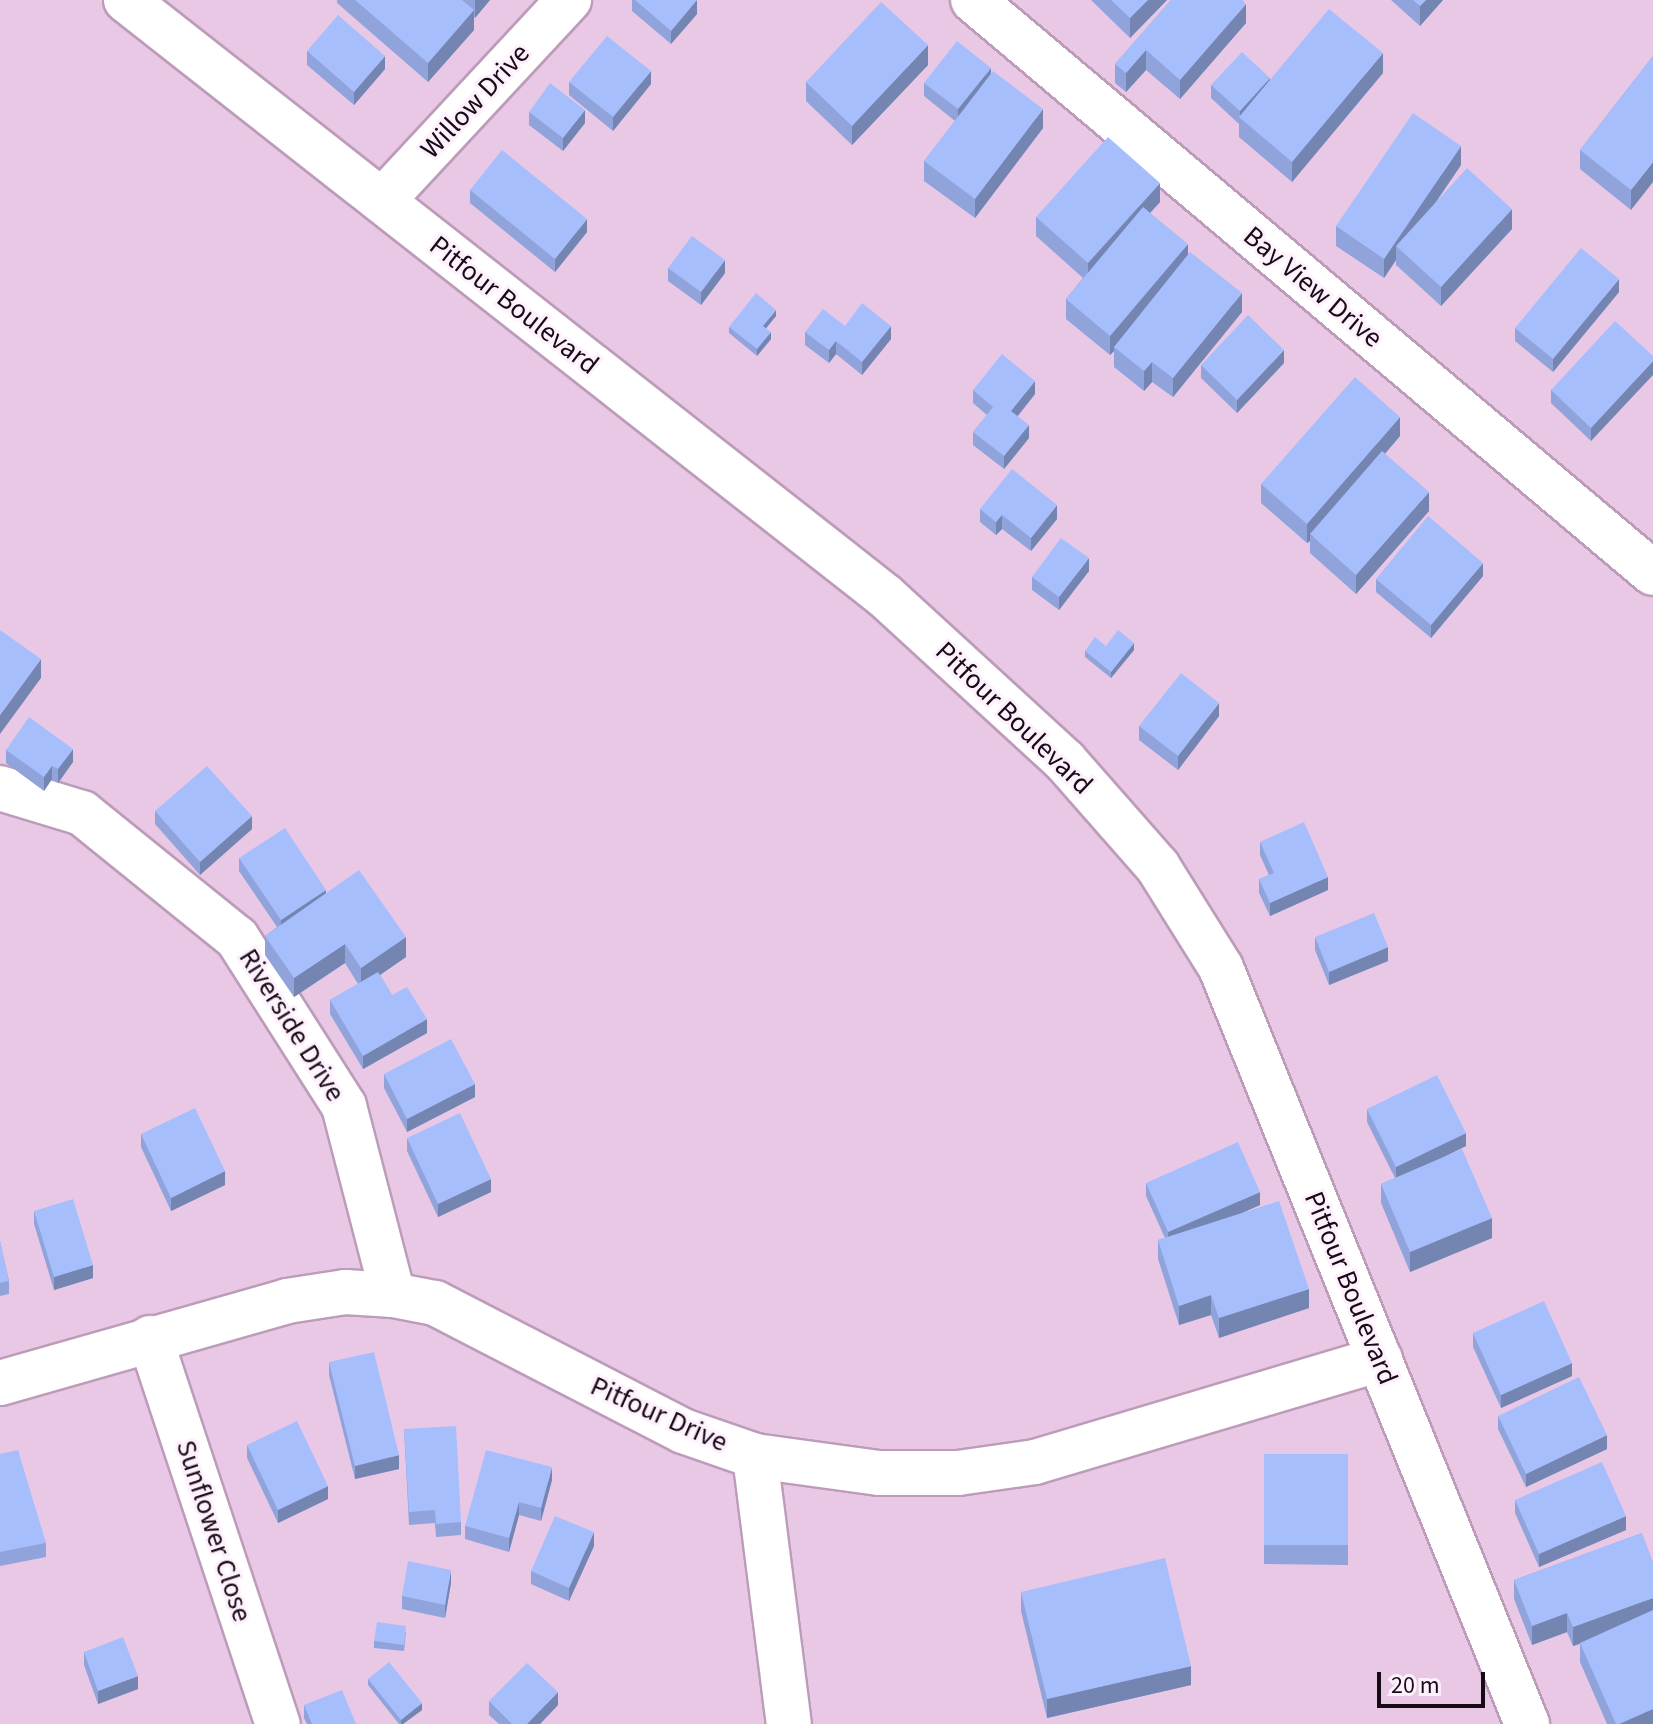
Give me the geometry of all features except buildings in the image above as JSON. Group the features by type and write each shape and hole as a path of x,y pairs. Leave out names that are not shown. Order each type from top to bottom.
{"street":[{"name":"Pitfour Boulevard","path":"126,0 885,596 1065,761 1158,867 1221,968 1527,1724"},
{"name":"Willow Drive","path":"382,201 569,0"},
{"name":"Bay View Drive","path":"973,0 1653,573"},
{"name":"Riverside Drive","path":"0,788 82,813 237,938 344,1106 393,1295"},
{"name":"Pitfour Drive","path":"0,1383 287,1301 345,1292 393,1295 435,1303 683,1431 755,1456 879,1473 958,1473 1035,1462 1380,1359"},
{"name":"Sunflower Close","path":"150,1338 278,1724"},
{"path":"755,1456 789,1724"}]}
